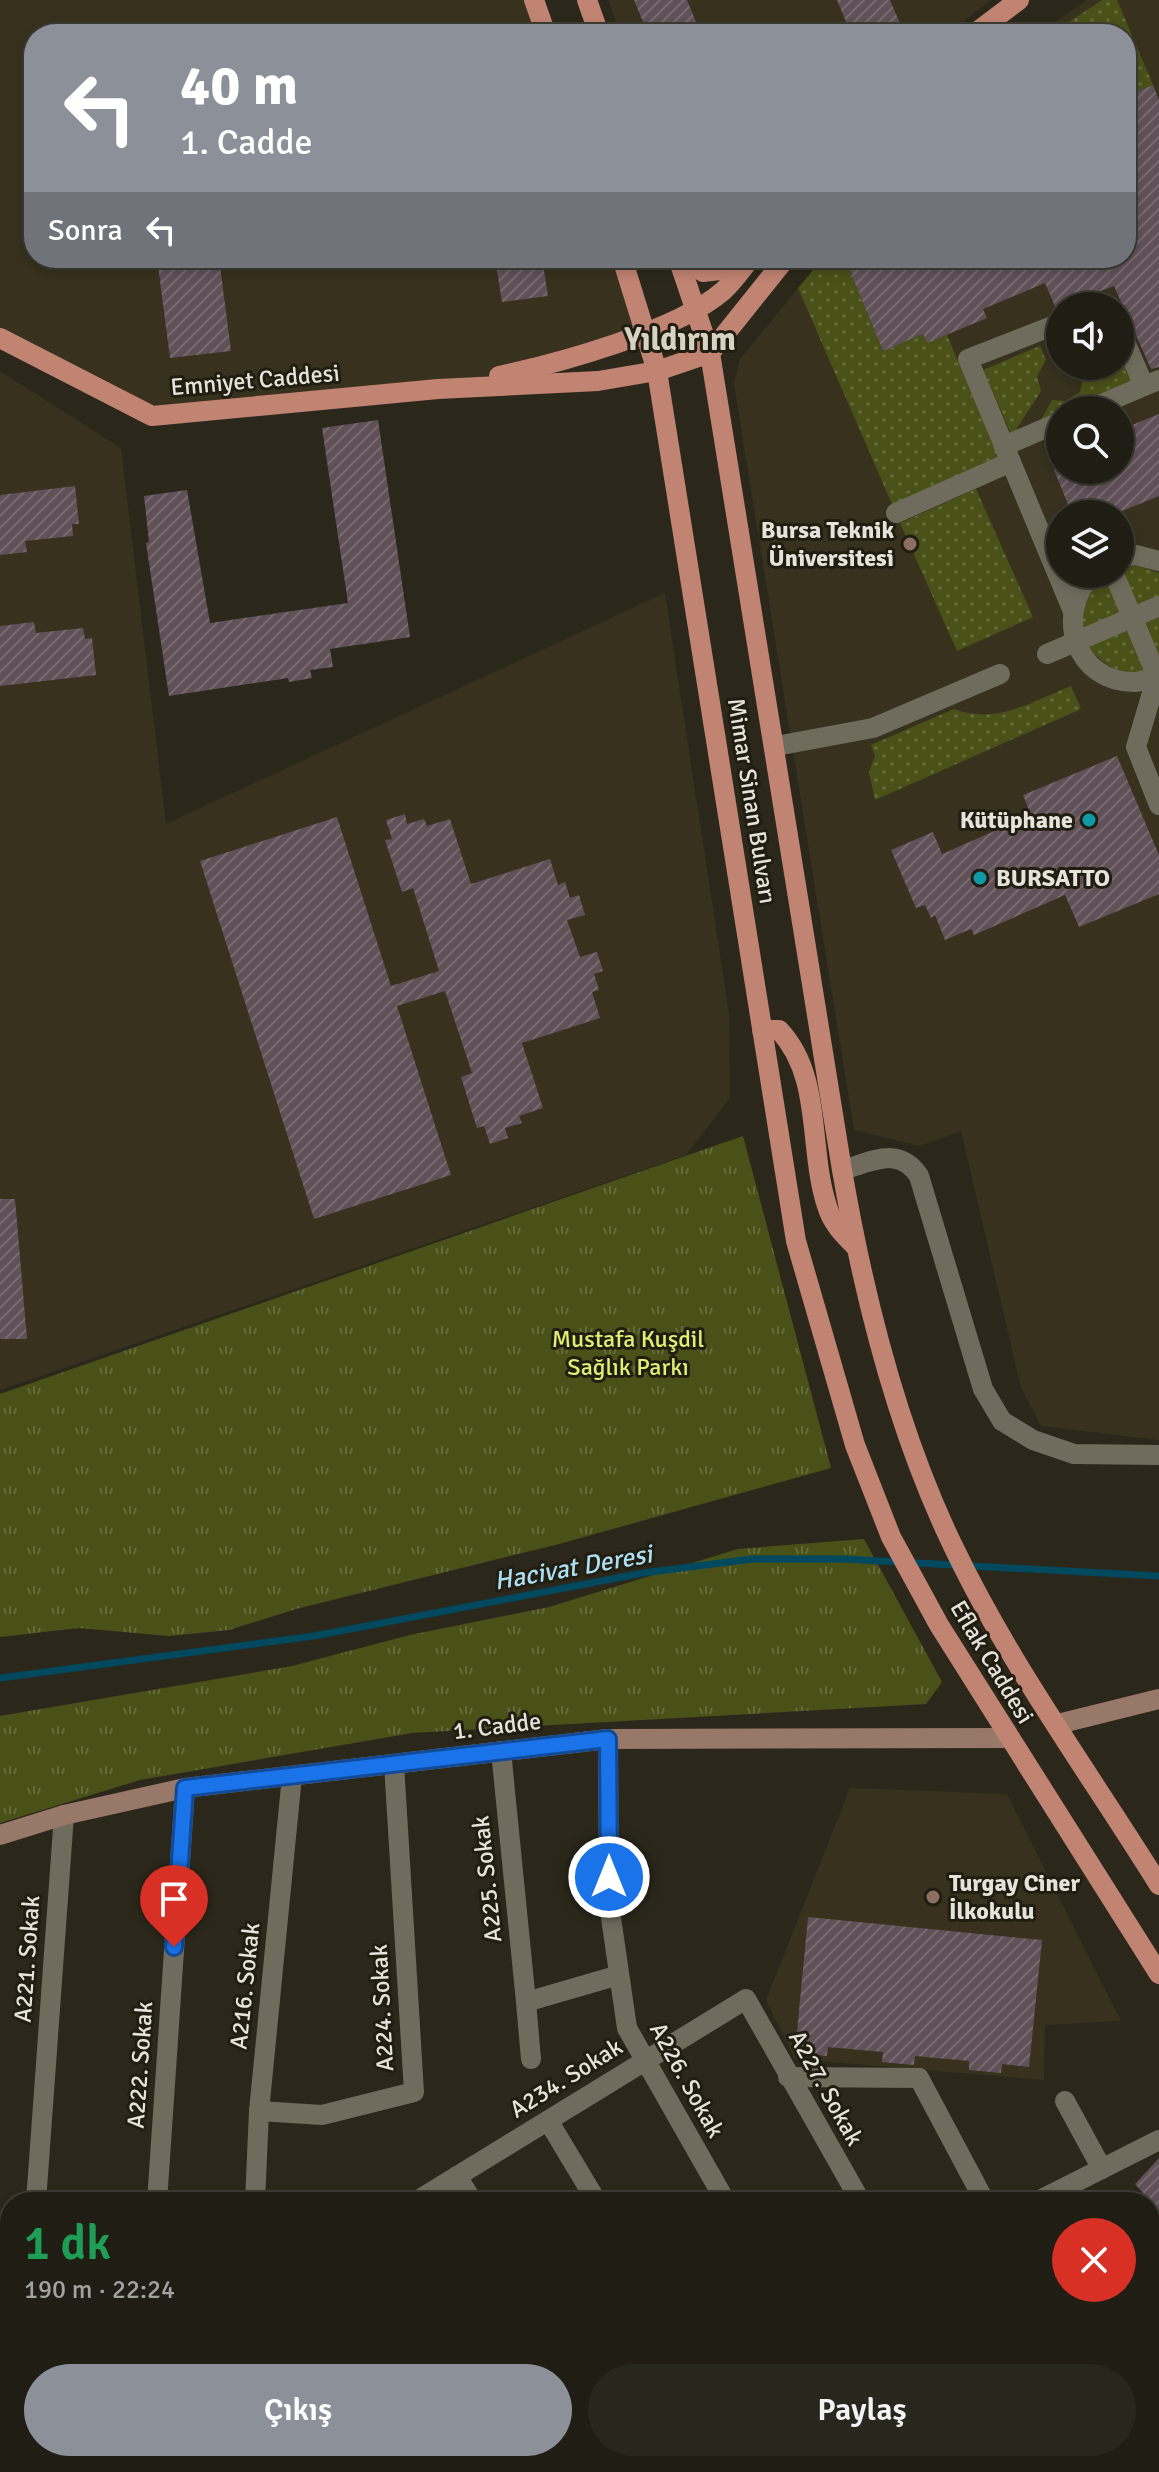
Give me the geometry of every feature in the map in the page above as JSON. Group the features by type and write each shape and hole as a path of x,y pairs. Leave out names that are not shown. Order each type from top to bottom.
{"main road":[{"path":"534,0 542,24"},
{"path":"587,0 595,24"},
{"path":"987,24 1019,0"},
{"name":"Mimar Sinan Bulvarı","path":"625,268 657,371 796,1241 827,1354"},
{"name":"Mimar Sinan Bulvarı","path":"682,268 710,353 855,1246 881,1343"},
{"path":"698,268 703,272 723,268"},
{"path":"438,389 533,368 645,332 696,309 723,291 743,268"},
{"path":"438,389 598,381 657,371 710,353 778,268"},
{"name":"Emniyet Caddesi","path":"0,338 152,416 438,389"},
{"path":"762,1030 779,1030 795,1047 808,1090 826,1206 837,1227 855,1246"},
{"name":"Eflak Caddesi","path":"881,1343 926,1481 953,1547 1042,1699 1159,1885"},
{"name":"Eflak Caddesi","path":"827,1354 855,1445 891,1537 989,1710 1159,1974"},
{"path":"1058,1724 1159,1699"},
{"name":"1. Cadde","path":"0,1835 64,1815 185,1788 608,1739 1007,1738"}],"street":[{"path":"1046,328 968,359 1072,609 1075,642 1088,662 1109,677 1135,682 1158,676"},
{"path":"1121,396 1151,383 1134,354"},
{"path":"896,513 1046,431"},
{"path":"1134,555 1159,561"},
{"path":"1072,609 1078,588"},
{"path":"1120,588 1158,676 1136,747 1159,805"},
{"path":"1047,654 1159,606"},
{"path":"776,746 873,728 1000,674"},
{"path":"842,1170 895,1157 910,1162 919,1176 983,1389 1002,1421 1033,1440 1074,1454 1159,1455"},
{"name":"A226. Sokak","path":"608,1739 609,1904 627,2028 720,2192"},
{"name":"A225. Sokak","path":"501,1751 531,2059"},
{"name":"A224. Sokak","path":"259,2111 322,2115 414,2092 394,1764"},
{"name":"A216. Sokak","path":"255,2192 259,2111 292,1776"},
{"name":"A222. Sokak","path":"158,2192 185,1788"},
{"name":"A221. Sokak","path":"37,2192 64,1815"},
{"path":"526,2002 619,1975"},
{"name":"A234. Sokak","path":"431,2192 746,1999"},
{"name":"A227. Sokak","path":"746,1999 855,2192"},
{"path":"788,2077 919,2078 980,2192"},
{"path":"1065,2101 1102,2169"},
{"path":"549,2122 591,2192"},
{"path":"1069,2192 1102,2169 1159,2140"},
{"path":"457,2176 467,2192"}],"shaded area":[{"path":"0,0 534,0 542,24 24,24 24,268 625,268 645,332 533,368 438,389 152,416 0,338"},
{"path":"608,0 991,0 960,24 617,24"},
{"name":"Bursa Teknik Üniversitesi","path":"1087,0 1159,0 1159,1440 1041,1426 1021,1388 961,1131 920,1146 854,1130 734,384 740,359 815,268 1136,268 1136,24 1052,24"},
{"path":"0,371 121,448 166,824 665,593 729,1014 730,1098 686,1155 0,1390"},
{"name":"Turgay Ciner İlkokulu","path":"850,1788 1007,1794 1121,2021 1045,2025 1044,2080 795,2059 766,2000"}],"green space":[{"path":"1102,0 1117,0 1127,24 1066,24"},
{"path":"1136,45 1153,85 1136,92"},
{"path":"815,268 853,268 849,270 883,351 923,334 927,343 947,335 999,458 892,504 798,288"},
{"path":"1040,346 1046,360 1037,376 1041,391 1012,436 983,370"},
{"path":"1083,380 1135,380 1105,396 1073,396 1080,392"},
{"path":"1046,411 1046,424 1036,429"},
{"path":"976,489 1033,617 957,651 900,523"},
{"path":"1134,566 1159,573 1159,598 1137,607 1129,588 1134,588"},
{"path":"1091,588 1109,588 1120,614 1080,631 1085,600"},
{"path":"1159,614 1159,658 1144,621"},
{"path":"1128,629 1146,672 1113,668 1087,646"},
{"path":"1071,686 1081,709 875,800 869,772 875,756 871,745 954,709 969,713 999,713"},
{"name":"Mustafa Kuşdil Sağlık Parkı","path":"743,1136 831,1468 559,1544 296,1609 229,1630 169,1636 79,1628 0,1637 0,1394"},
{"path":"864,1539 942,1682 926,1704 412,1733 140,1780 0,1823 0,1716 292,1666 410,1635 549,1607 738,1549"}],"building":[{"path":"634,0 687,0 697,24 644,24"},
{"path":"837,0 890,0 900,24 847,24"},
{"path":"1153,85 1159,100 1159,367 1151,369 1134,331 1134,292 1117,292 1114,286 1098,292 1049,292 1045,283 983,309 987,318 927,343 923,334 883,351 849,269 851,268 1136,268 1136,92"},
{"path":"158,268 220,268 231,351 170,358"},
{"path":"497,268 544,268 548,296 502,302"},
{"path":"1159,414 1159,496 1134,506 1134,500 1066,500 1060,484 1134,484 1134,424"},
{"path":"378,420 410,637 330,649 333,667 310,670 312,678 289,682 288,678 169,696 146,543 149,542 144,496 187,490 210,623 348,603 322,428"},
{"path":"75,486 79,524 72,524 73,536 25,541 27,552 0,555 0,495"},
{"path":"34,622 36,633 83,628 85,639 92,638 96,675 0,686 0,626"},
{"path":"1117,756 1159,855 1159,894 1079,927 1065,895 974,935 971,929 945,940 935,915 931,918 925,905 916,908 891,850 933,832 942,854 1031,815 1023,795"},
{"path":"405,814 407,824 424,819 427,826 450,819 471,884 550,859 558,885 565,882 570,898 579,895 585,915 567,920 580,957 597,952 603,971 594,974 599,990 592,992 600,1018 522,1043 543,1108 519,1116 522,1123 505,1128 508,1138 490,1144 484,1126 477,1128 461,1077 472,1073 445,991 397,1006 451,1175 314,1219 200,861 337,817 391,986 439,971 413,888 402,892 385,840 392,839 386,820"},
{"path":"0,1199 15,1199 27,1339 0,1339"},
{"path":"808,1917 1042,1940 1029,2067 1002,2064 1001,2073 969,2070 969,2061 915,2056 914,2065 882,2062 883,2052 828,2047 827,2056 795,2053"},
{"path":"1159,2158 1159,2192 1142,2192 1135,2184"}],"waterway":[{"name":"Hacivat Deresi","path":"0,1678 314,1636 643,1573 752,1559 844,1559 1159,1576"}],"place":[{"name":"Bursa Teknik Üniversitesi","path":"910,544"},
{"name":"Kütüphane","path":"1089,820"},
{"name":"BURSATTO","path":"980,878"},
{"name":"Turgay Ciner İlkokulu","path":"933,1897"}],"district":[{"name":"Yıldırım","path":"680,339"}],"route":[{"path":"174,1947 185,1788 608,1739 609,1877"}]}
